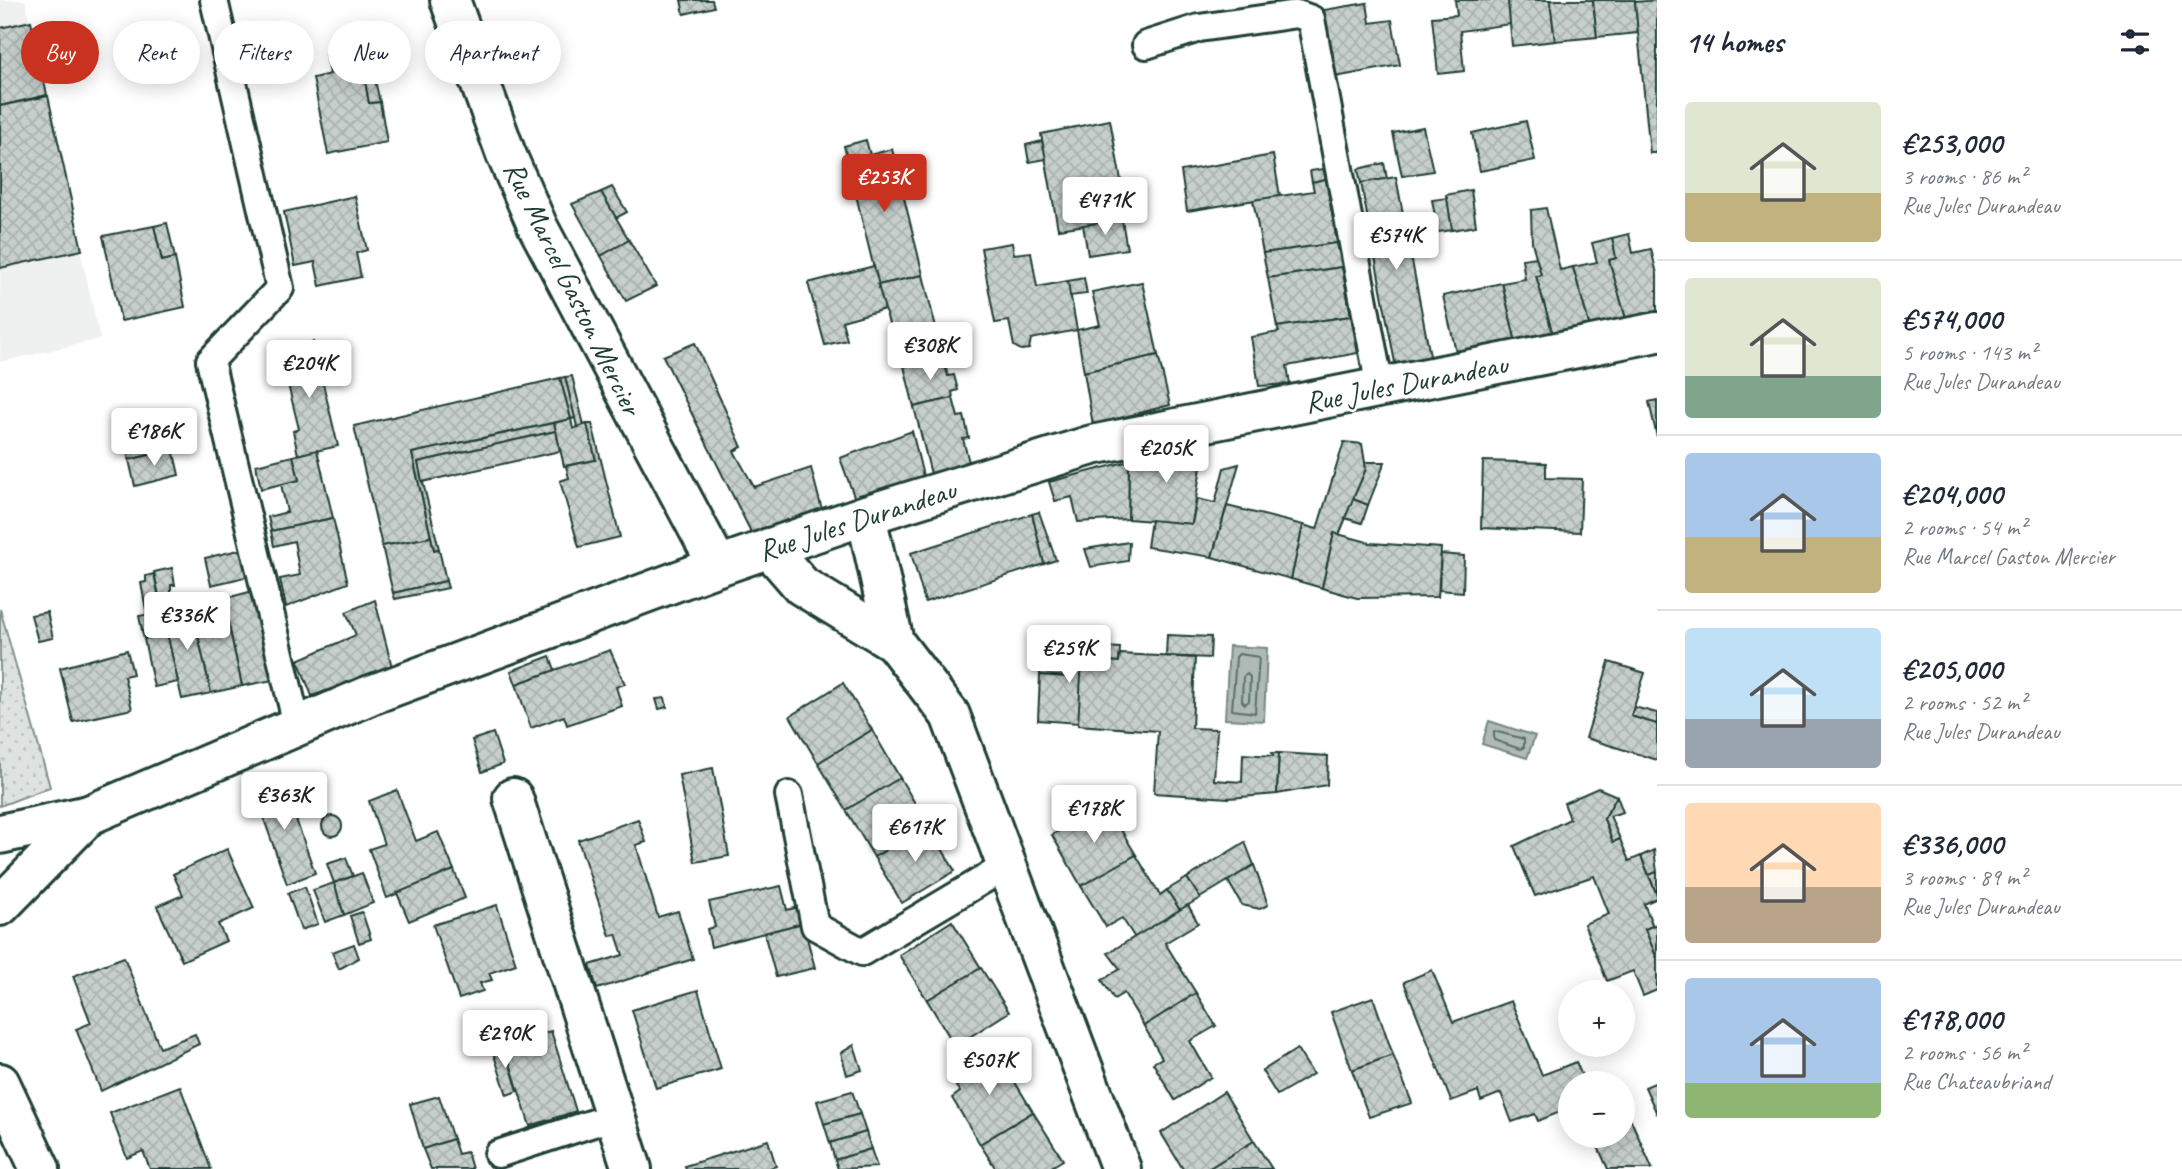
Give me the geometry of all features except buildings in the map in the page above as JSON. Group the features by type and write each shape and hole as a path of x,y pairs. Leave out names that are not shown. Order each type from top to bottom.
{"street":[{"name":"Rue Marcel Gaston Mercier","path":"450,0 506,154 538,227 718,566"},
{"name":"Rue Jules Durandeau","path":"0,834 89,815 368,696 718,566 866,515 1092,445 1657,332"},
{"path":"866,515 894,642"},
{"path":"769,548 802,586 894,642 950,715 1121,1169"},
{"path":"513,798 632,1169"},
{"name":"Rue Jules Durandeau","path":"0,906 89,815"},
{"path":"0,1083 40,1169"}],"lane":[{"path":"214,0 280,288 210,361 297,725"},
{"path":"1146,46 1199,28 1297,14 1311,19 1380,388"},
{"path":"789,796 815,926 862,951 1007,865"},
{"path":"498,1154 615,1116"}],"shaded area":[{"path":"0,0 25,0 30,21 21,21 21,84 44,84 100,339 0,362"},
{"path":"0,609 50,787 0,806"}],"water":[{"path":"1229,646 1267,648 1264,721 1225,719"},
{"path":"1489,721 1535,736 1527,758 1482,744"}]}
